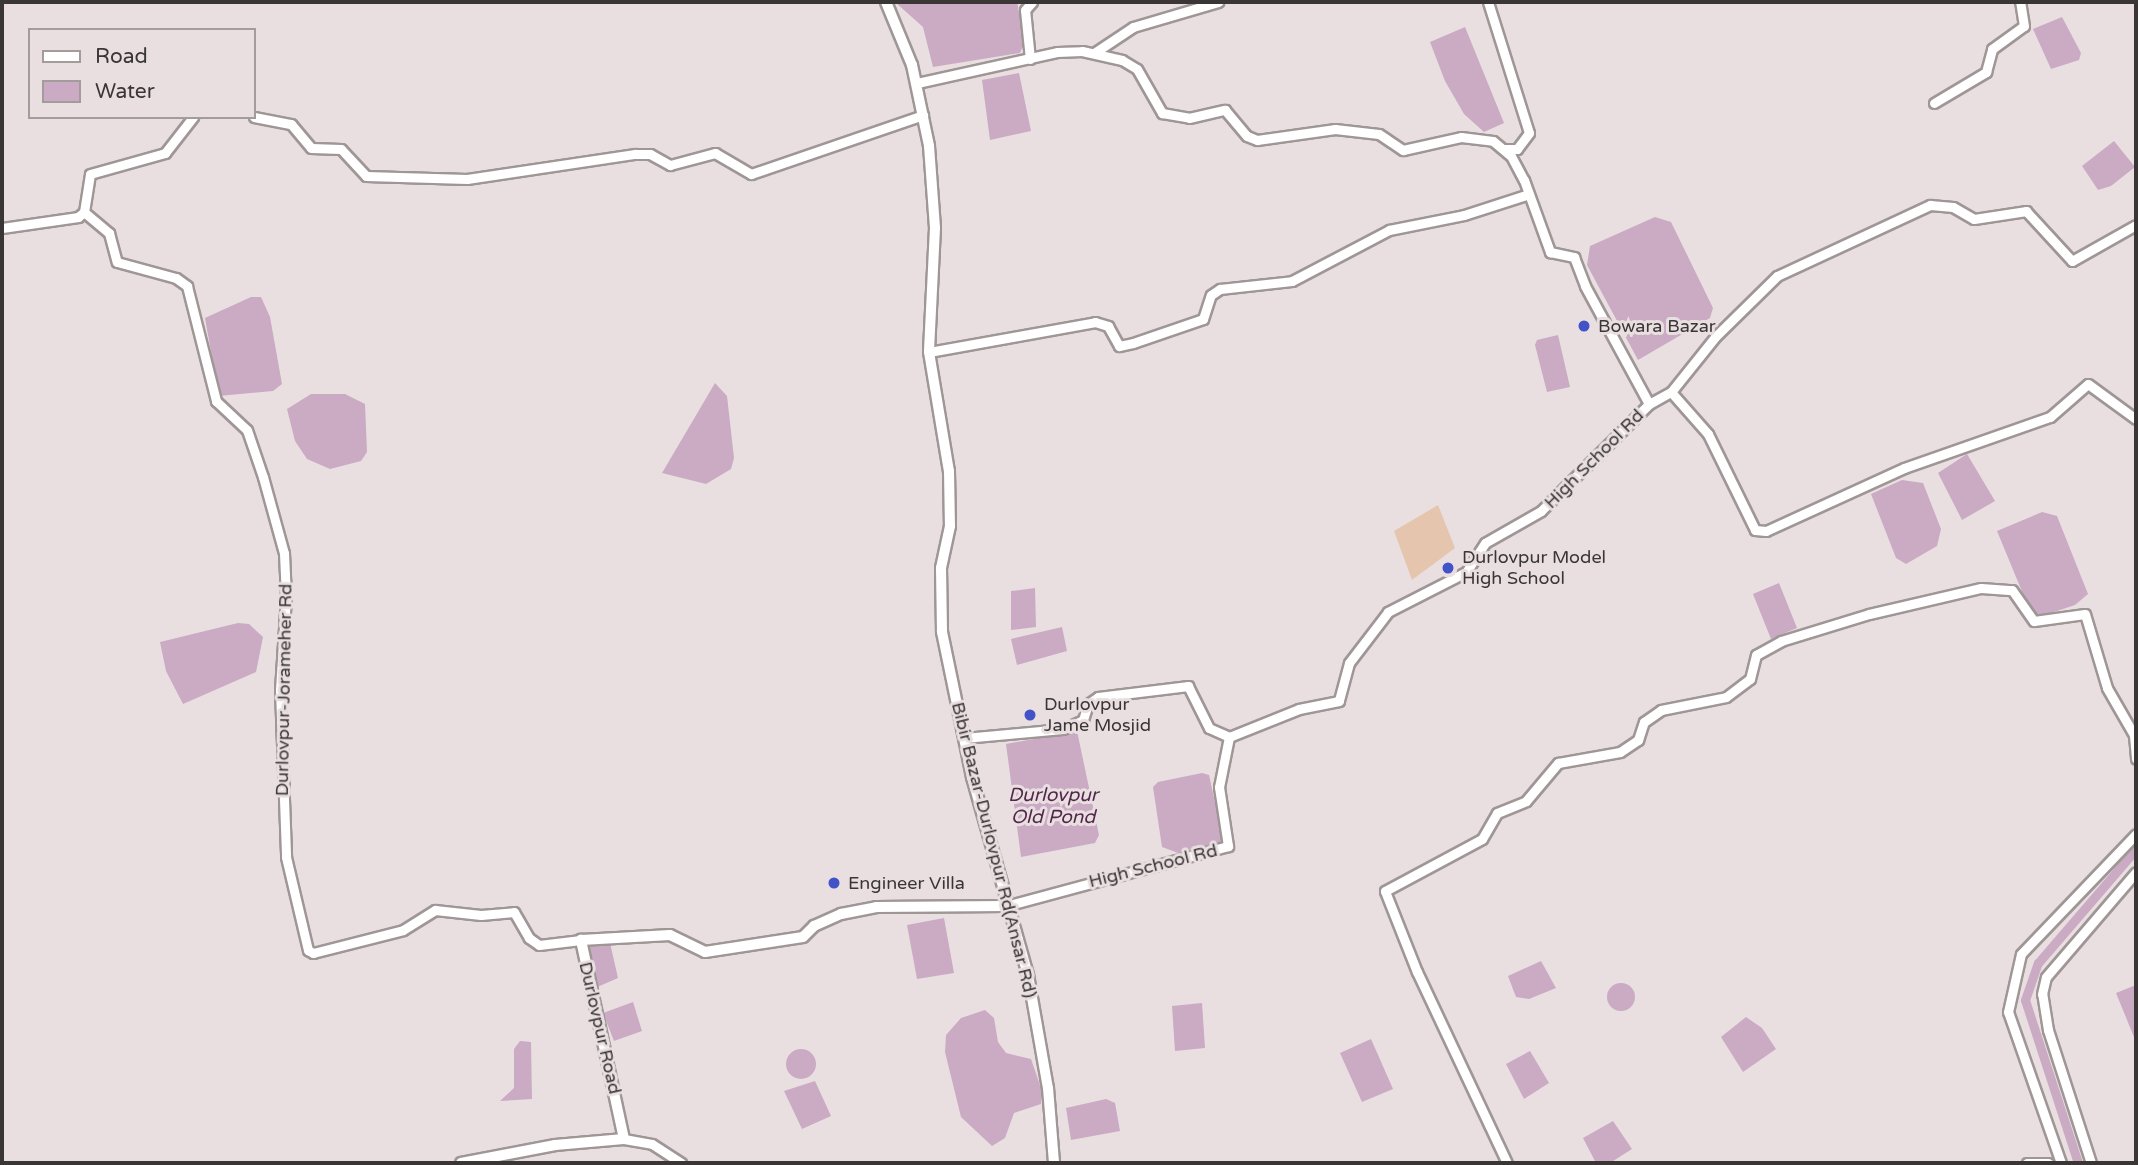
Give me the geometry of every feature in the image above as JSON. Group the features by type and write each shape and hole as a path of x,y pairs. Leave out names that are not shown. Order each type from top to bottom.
{"street":[{"name":"Bibir Bazar-Durlovpur Rd(Ansar Rd)","path":"886,2 917,83 935,228 929,352 949,471 950,526 940,578 942,632 964,738 1006,906 1028,975 1048,1088 1054,1163"},
{"path":"1030,59 1025,10 1032,2"},
{"path":"1094,53 1133,27 1218,2"},
{"path":"917,83 1069,50 1094,53 1137,69 1162,113 1189,118 1225,110 1247,136 1257,140 1335,129 1379,134 1403,150 1461,137 1486,139 1504,149 1517,149 1529,133 1488,2"},
{"path":"1934,103 1986,72 1992,49 2024,26 2020,2"},
{"path":"256,117 291,124 311,148 341,149 366,176 467,180 635,153 650,154 670,165 715,153 743,172 758,173 923,115"},
{"path":"2,228 78,217 84,212 90,174 165,153 191,119"},
{"path":"929,352 1095,322 1108,326 1119,346 1133,343 1203,318 1211,295 1220,289 1292,281 1389,230 1464,215 1529,194 1504,149"},
{"name":"High School Rd","path":"1006,906 1228,846 1219,787 1229,737 1299,709 1339,701 1349,663 1388,612 1410,597 1466,572 1485,543 1541,511 1649,404 1585,286 1574,257 1550,252 1546,245 1529,194"},
{"path":"1649,404 1671,392 1715,337 1777,276 1930,205 1942,203 1974,219 2026,211 2072,261 2136,225"},
{"name":"Durlovpur-Jorameher Rd","path":"84,212 109,233 117,262 176,278 187,286 216,401 247,430 263,477 284,553 286,597 280,690 286,857 308,950 313,953 403,930 435,910 481,915 514,912 529,938 539,945 581,940"},
{"path":"1671,392 1708,434 1755,530 1766,531 1904,468 2050,417 2088,384 2136,419"},
{"path":"1507,1163 1417,972 1385,891 1482,839 1497,813 1525,802 1558,764 1620,752 1637,740 1644,722 1661,710 1726,697 1750,679 1756,655 1781,641 1869,614 1981,588 2012,590 2034,621 2048,622 2082,611 2107,688 2134,735 2136,759"},
{"path":"964,738 1063,729 1083,720 1088,704 1098,697 1188,686 1209,728 1229,737"},
{"path":"2061,1163 2008,1012 2021,954 2136,834"},
{"path":"2091,1163 2048,1030 2042,994 2046,977 2136,872"},
{"name":"Durlovpur Road","path":"624,1139 581,940 670,935 705,952 803,937 814,926 841,914 876,907 1006,906"},
{"path":"461,1163 555,1145 624,1139 652,1144 681,1163"},
{"path":"2027,1163 2048,1163"}],"shaded area":[{"path":"1438,505 1455,548 1412,580 1394,531"}],"water":[{"path":"895,2 1017,2 1025,41 1020,53 933,67 923,27"},
{"path":"2062,17 2081,53 2079,60 2051,69 2033,29"},
{"path":"1465,27 1504,123 1484,132 1464,114 1445,81 1430,42"},
{"path":"1019,73 1031,131 990,140 982,80"},
{"path":"2114,141 2135,167 2111,186 2098,190 2082,166"},
{"path":"1655,217 1671,222 1713,308 1710,318 1638,360 1587,265 1590,246"},
{"path":"251,297 261,297 270,317 282,384 273,391 219,396 205,318"},
{"path":"1558,335 1570,387 1547,392 1535,345 1537,340"},
{"path":"715,383 727,396 734,458 731,469 706,484 662,473"},
{"path":"311,394 345,394 365,404 367,452 361,461 330,469 307,459 295,441 287,409"},
{"path":"1967,454 1995,501 1962,520 1938,473"},
{"path":"1902,480 1923,483 1941,529 1937,546 1906,564 1896,558 1871,494"},
{"path":"2042,512 2057,516 2088,594 2075,605 2039,617 2028,606 1997,531"},
{"path":"1779,583 1797,628 1771,639 1753,594"},
{"path":"1035,588 1036,627 1011,630 1011,591"},
{"path":"238,623 249,624 263,637 256,672 183,704 166,671 160,642"},
{"path":"1062,627 1067,651 1017,665 1011,639"},
{"name":"Durlovpur Old Pond","path":"1077,731 1099,835 1095,843 1021,857 1006,744"},
{"path":"1202,773 1209,775 1224,843 1181,854 1162,847 1153,787 1158,782"},
{"path":"944,918 954,973 917,979 907,925"},
{"path":"606,941 610,943 618,978 595,988 587,946"},
{"path":"1541,961 1556,988 1529,999 1516,997 1508,976"},
{"path":"1621,983 1631,987 1635,997 1631,1007 1621,1011 1611,1007 1607,997 1611,987"},
{"path":"2136,985 2136,1042 2116,993"},
{"path":"633,1002 642,1031 614,1041 603,1013"},
{"path":"1202,1003 1205,1048 1175,1051 1172,1006"},
{"path":"985,1010 994,1018 998,1042 1006,1053 1031,1059 1042,1091 1041,1104 1014,1113 1005,1138 992,1146 961,1117 945,1052 946,1035 961,1018"},
{"path":"1746,1017 1762,1028 1776,1049 1743,1072 1721,1037"},
{"path":"1371,1039 1393,1089 1362,1102 1340,1053"},
{"path":"520,1041 531,1042 532,1099 500,1101 514,1088 514,1049"},
{"path":"801,1049 812,1053 816,1064 812,1075 801,1079 790,1075 786,1064 790,1053"},
{"path":"1530,1051 1549,1083 1524,1099 1506,1064"},
{"path":"815,1081 831,1116 802,1129 784,1091"},
{"path":"1106,1099 1115,1103 1120,1131 1071,1140 1066,1108"},
{"path":"1613,1121 1632,1149 1610,1163 1596,1163 1583,1138"}],"waterway":[{"path":"2078,1163 2025,1000 2038,963 2136,849"}],"place":[{"name":"Bowara Bazar","path":"1584,326"},
{"name":"Durlovpur Model High School","path":"1448,568"},
{"name":"Durlovpur Jame Mosjid","path":"1030,715"},
{"name":"Engineer Villa","path":"834,883"}]}
